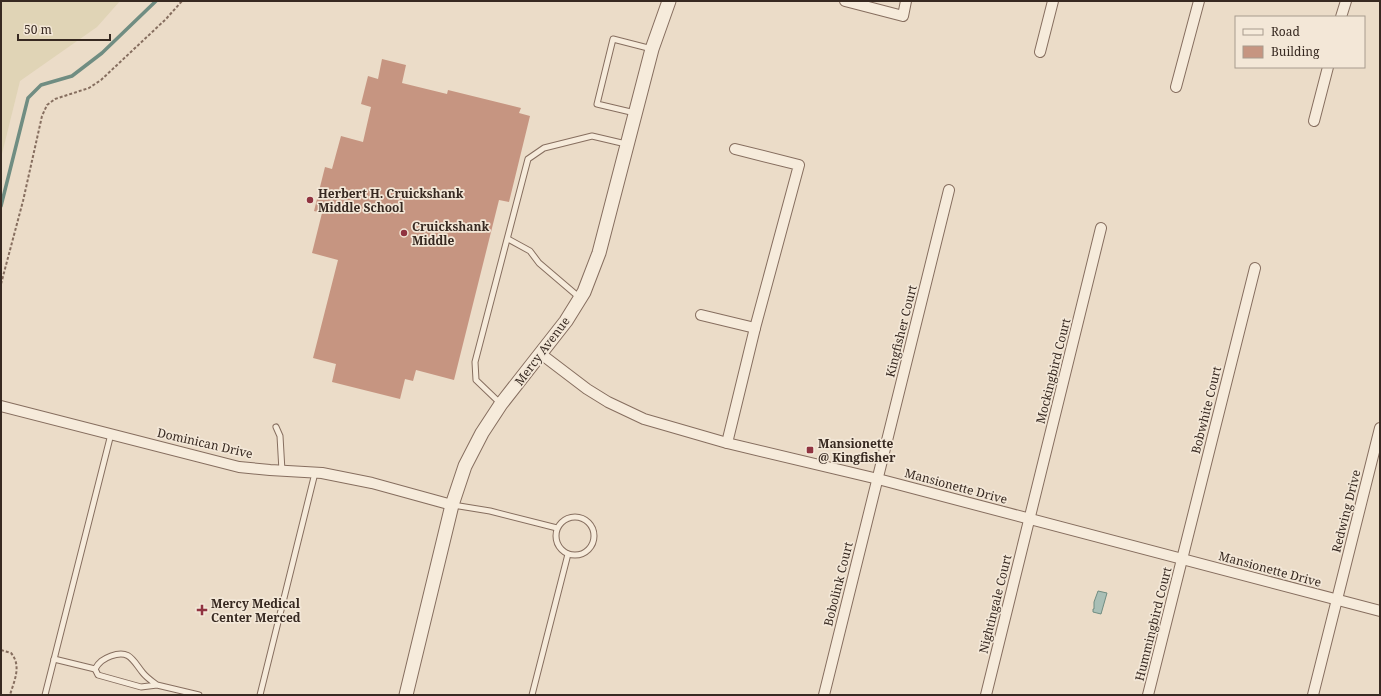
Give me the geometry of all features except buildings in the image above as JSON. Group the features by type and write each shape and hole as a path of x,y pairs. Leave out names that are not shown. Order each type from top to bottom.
{"street":[{"name":"Mercy Avenue","path":"406,695 452,505 465,466 482,433 501,404 566,321 580,298 599,253 652,49 669,1"},
{"path":"844,1 903,16 906,1"},
{"path":"1040,52 1053,1"},
{"path":"1176,87 1199,1"},
{"path":"1342,16 1346,1"},
{"path":"1314,121 1328,68"},
{"path":"728,443 755,328 799,165 735,149"},
{"name":"Kingfisher Court","path":"878,479 949,190"},
{"name":"Mockingbird Court","path":"1030,519 1101,228"},
{"name":"Bobwhite Court","path":"1182,559 1255,268"},
{"path":"701,315 755,328"},
{"name":"Mansionette Drive","path":"541,354 587,389 608,402 644,419 728,443 878,479 1337,601 1380,611"},
{"name":"Dominican Drive","path":"2,408 239,467 315,473 372,483 452,505"},
{"name":"Redwing Drive","path":"1313,695 1380,428"},
{"name":"Bobolink Court","path":"824,695 878,479"},
{"name":"Nightingale Court","path":"986,695 1030,519"},
{"name":"Hummingbird Court","path":"1148,695 1182,559"}],"lane":[{"path":"636,113 597,104 613,39 652,49"},
{"path":"501,404 476,380 475,362 528,159 544,148 592,136 627,144"},
{"path":"508,239 530,251 539,263 580,298"},
{"path":"276,427 280,436 282,471"},
{"path":"45,695 111,434"},
{"path":"260,695 315,473"},
{"path":"452,505 490,511 557,528"},
{"path":"572,517 584,520 589,524 592,530 594,536 593,542 586,552 580,555 568,554 562,551 558,546 556,541 557,528 566,519 572,517"},
{"path":"532,695 568,554"},
{"path":"95,669 98,663 115,655 123,654 130,656 148,679 157,685 198,695"},
{"path":"54,659 95,669 98,675 141,687 157,685"}],"path":[{"path":"1,284 23,201 42,116 47,105 55,99 89,88 100,80 166,19 182,1"},
{"path":"1,650 11,653 17,663 17,669 10,695"}],"shaded area":[{"path":"1,1 120,1 97,27 20,81 1,158"},
{"path":"1098,591 1107,593 1101,614 1093,612 1094,602"}],"waterway":[{"path":"1,206 28,98 41,85 72,76 102,53 156,1"}],"place":[{"name":"Herbert H. Cruickshank Middle School","path":"310,200"},
{"name":"Cruickshank Middle","path":"404,233"},
{"name":"Mansionette @ Kingfisher","path":"810,450"},
{"name":"Mercy Medical Center Merced","path":"202,610"}]}
